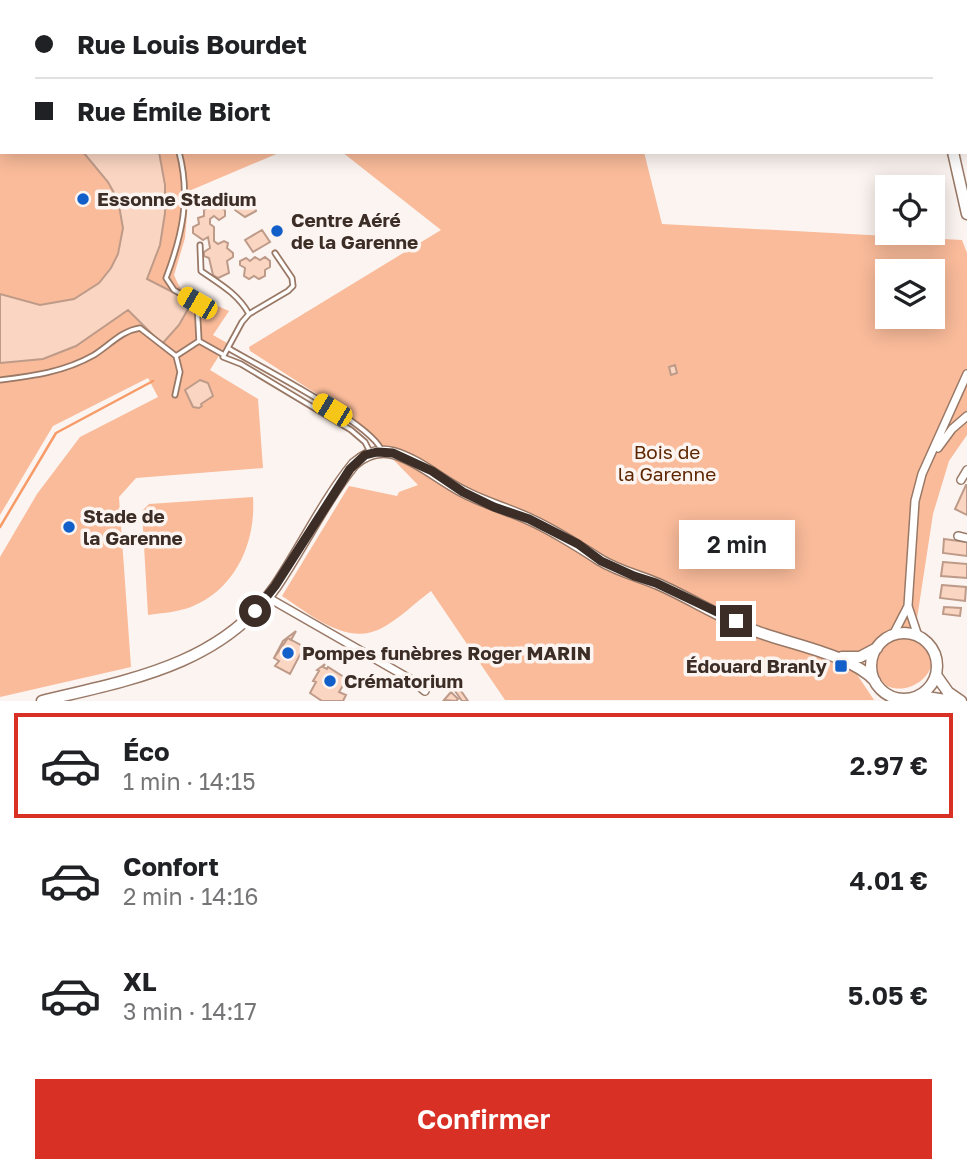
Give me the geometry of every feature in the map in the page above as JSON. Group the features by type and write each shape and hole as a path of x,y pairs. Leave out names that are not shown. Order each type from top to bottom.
{"street":[{"path":"953,154 967,214"},
{"path":"813,649 866,672 890,696 910,699 929,689 936,675 937,660 934,650 918,636 908,606 913,515 917,488 967,374"},
{"path":"927,462 952,429 967,416"},
{"path":"41,701 58,699 153,673 195,656 231,632 267,597 343,478 368,454 382,451 432,471 463,492 494,507 529,519 578,544 601,561 656,583 743,626 838,657 855,658 877,648 893,635 908,606"},
{"path":"961,480 967,470"},
{"path":"267,597 410,679 425,691"},
{"path":"893,635 902,633 918,636"},
{"path":"875,681 871,664 877,648"},
{"path":"936,675 948,692 961,701"},
{"path":"920,696 952,701"}],"lane":[{"path":"179,154 186,191 185,215 178,247 166,278 174,290 197,303 199,341"},
{"path":"200,245 201,271 235,294 249,314"},
{"path":"224,355 249,314 293,286 292,278 275,253"},
{"path":"0,380 62,370 92,356 126,330 139,328 176,356 180,372 174,395"},
{"path":"199,341 351,430 365,442 368,454"},
{"path":"176,356 199,341"},
{"path":"228,348 353,422 378,442 382,451"}],"green space":[{"path":"0,154 276,154 189,191 185,238 174,275 184,291 229,311 213,335 227,343 210,370 258,399 263,468 136,478 119,497 131,667 0,697 0,557 37,494 80,437 158,397 148,378 53,426 0,515"},
{"name":"Bois de la Garenne","path":"345,154 644,154 662,224 875,235 875,245 945,245 945,239 962,240 967,253 967,435 949,461 933,514 916,625 901,636 919,642 929,651 932,661 929,671 922,680 912,686 900,689 887,686 878,670 878,652 854,670 874,700 505,700 431,591 401,616 369,633 356,634 329,626 282,596 349,486 397,496 399,492 418,485 351,416 250,351 249,347 441,230"},
{"path":"253,497 247,547 231,576 220,589 191,607 148,615 142,511 149,504"}],"building":[{"path":"85,154 159,154 165,185 165,213 160,245 147,279 192,302 179,325 162,344 128,310 76,346 43,359 0,363 0,294 40,305 74,299 99,283 111,268 118,254 123,228 118,200 108,182"},
{"path":"240,201 245,204 250,201 255,205 256,211 245,217 235,210 235,204"},
{"path":"214,204 225,210 225,216 219,220 214,216 210,219 210,224 214,227 214,241 218,244 224,241 228,243 227,248 233,253 233,257 227,261 229,273 218,278 213,275 209,258 204,256 204,252 210,248 208,237 203,240 193,233 193,227 199,224 198,218 204,216 204,210"},
{"path":"262,230 270,242 253,252 245,240"},
{"path":"255,257 260,260 265,257 270,261 270,267 265,270 265,276 249,279 244,276 245,268 240,265 240,261 246,258 250,261"},
{"path":"675,365 677,373 671,375 669,367"},
{"path":"200,380 208,383 213,396 199,408 193,407 185,390"},
{"path":"967,485 967,515 955,509"},
{"path":"944,539 967,542 967,556 943,553"},
{"path":"943,562 967,564 967,578 941,576"},
{"path":"942,585 966,587 965,601 940,598"},
{"path":"944,607 961,608 960,616 943,614"},
{"path":"296,631 291,640 288,638 274,658 283,641"},
{"name":"Pompes funèbres Roger MARIN","path":"288,638 304,647 290,674 275,666 279,661 274,658"},
{"name":"Crématorium","path":"325,664 323,667 328,667 347,679 339,692 346,695 343,701 322,701 310,693 316,682 313,681 319,671 317,670"},
{"path":"459,688 468,701 462,701 455,691"},
{"path":"451,692 458,699 444,700"}],"waterway":[{"path":"0,527 56,433 153,381"}],"place":[{"name":"Essonne Stadium","path":"83,199"},
{"name":"Centre Aéré de la Garenne","path":"277,231"},
{"name":"Stade de la Garenne","path":"69,527"},
{"name":"Pompes funèbres Roger MARIN","path":"288,653"},
{"name":"Édouard Branly","path":"841,666"},
{"name":"Crématorium","path":"330,681"}],"route":[{"path":"255,611 275,586 350,469 365,455 382,451 432,471 463,492 494,507 529,519 578,544 601,561 656,583 736,621"}]}
